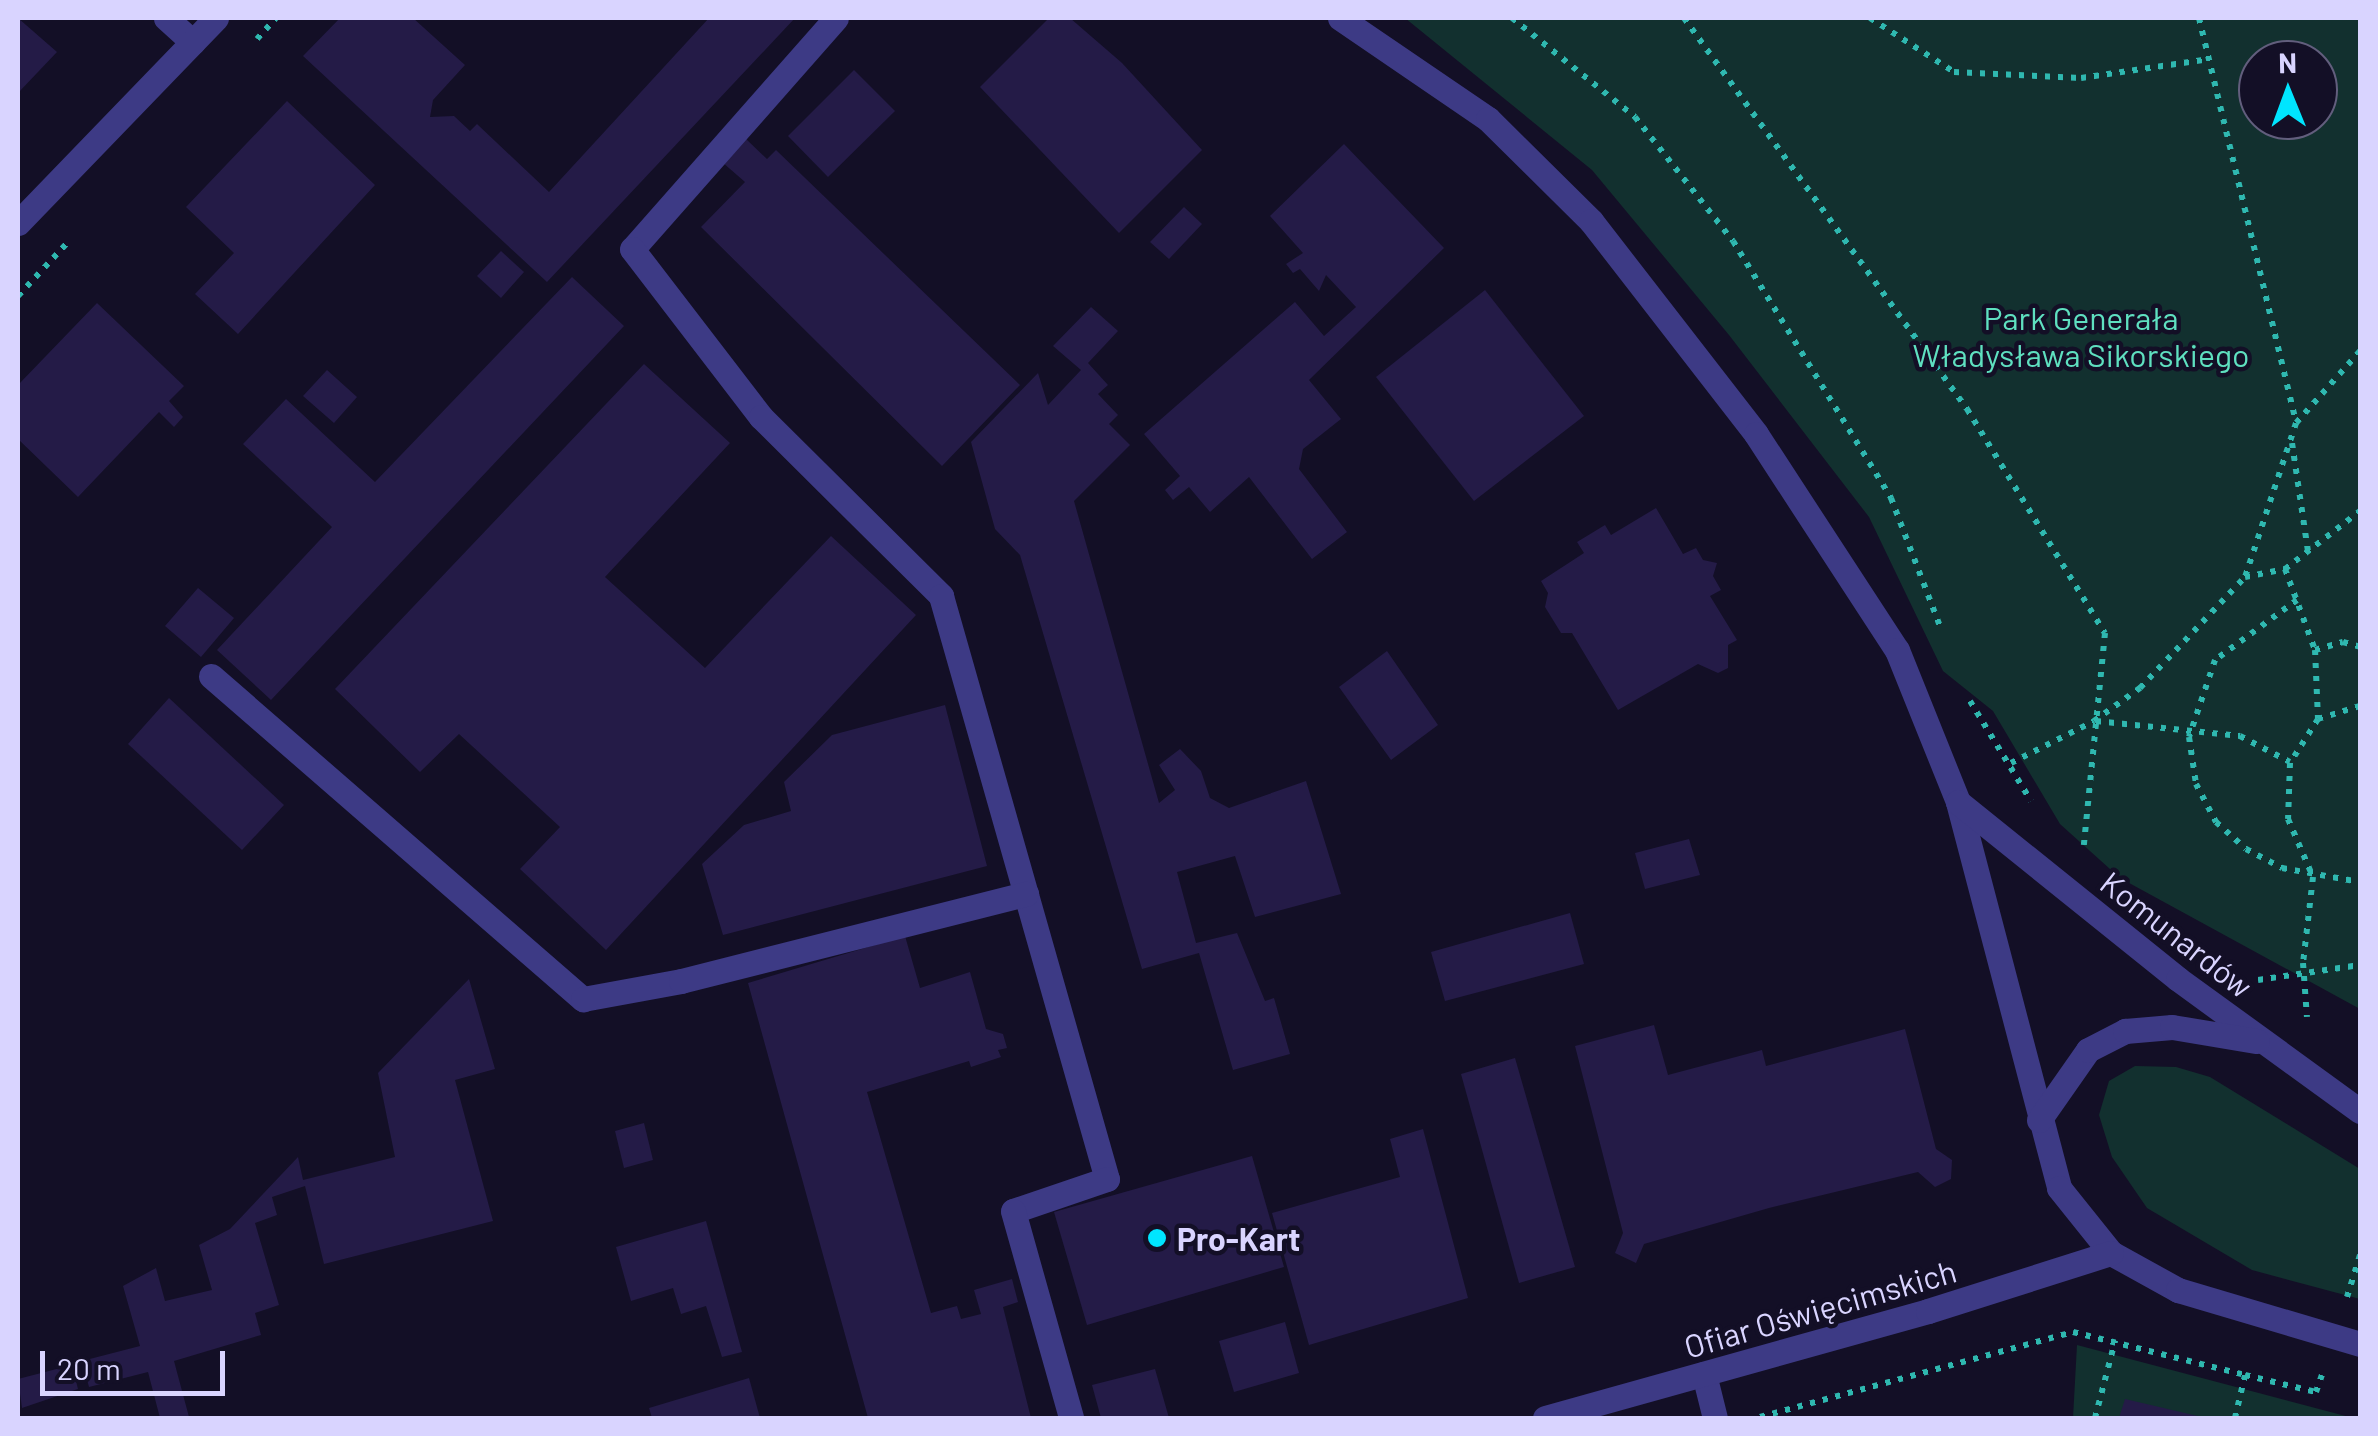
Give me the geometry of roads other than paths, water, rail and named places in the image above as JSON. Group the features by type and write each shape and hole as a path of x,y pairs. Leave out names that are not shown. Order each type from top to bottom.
{"street":[{"path":"166,18 193,42"},
{"path":"18,223 216,18"},
{"path":"836,18 632,249 761,417 941,596 1107,1179 1013,1211 1071,1418"},
{"path":"1340,18 1488,120 1591,221 1756,434 1896,650 1958,802 2059,1188 2111,1252 2178,1290 2360,1344"},
{"path":"212,676 584,999 681,982 1026,894"},
{"name":"Komunardów","path":"1958,802 2360,1111"},
{"path":"2039,1120 2088,1050 2125,1030 2172,1026 2266,1042"},
{"name":"Ofiar Oświęcimskich","path":"1545,1418 2111,1252"},
{"path":"1704,1374 1715,1418"}],"place":[{"name":"Pro-Kart","path":"1157,1238"}],"park label":[{"name":"Park Generała Władysława Sikorskiego","path":"2081,336"}]}
